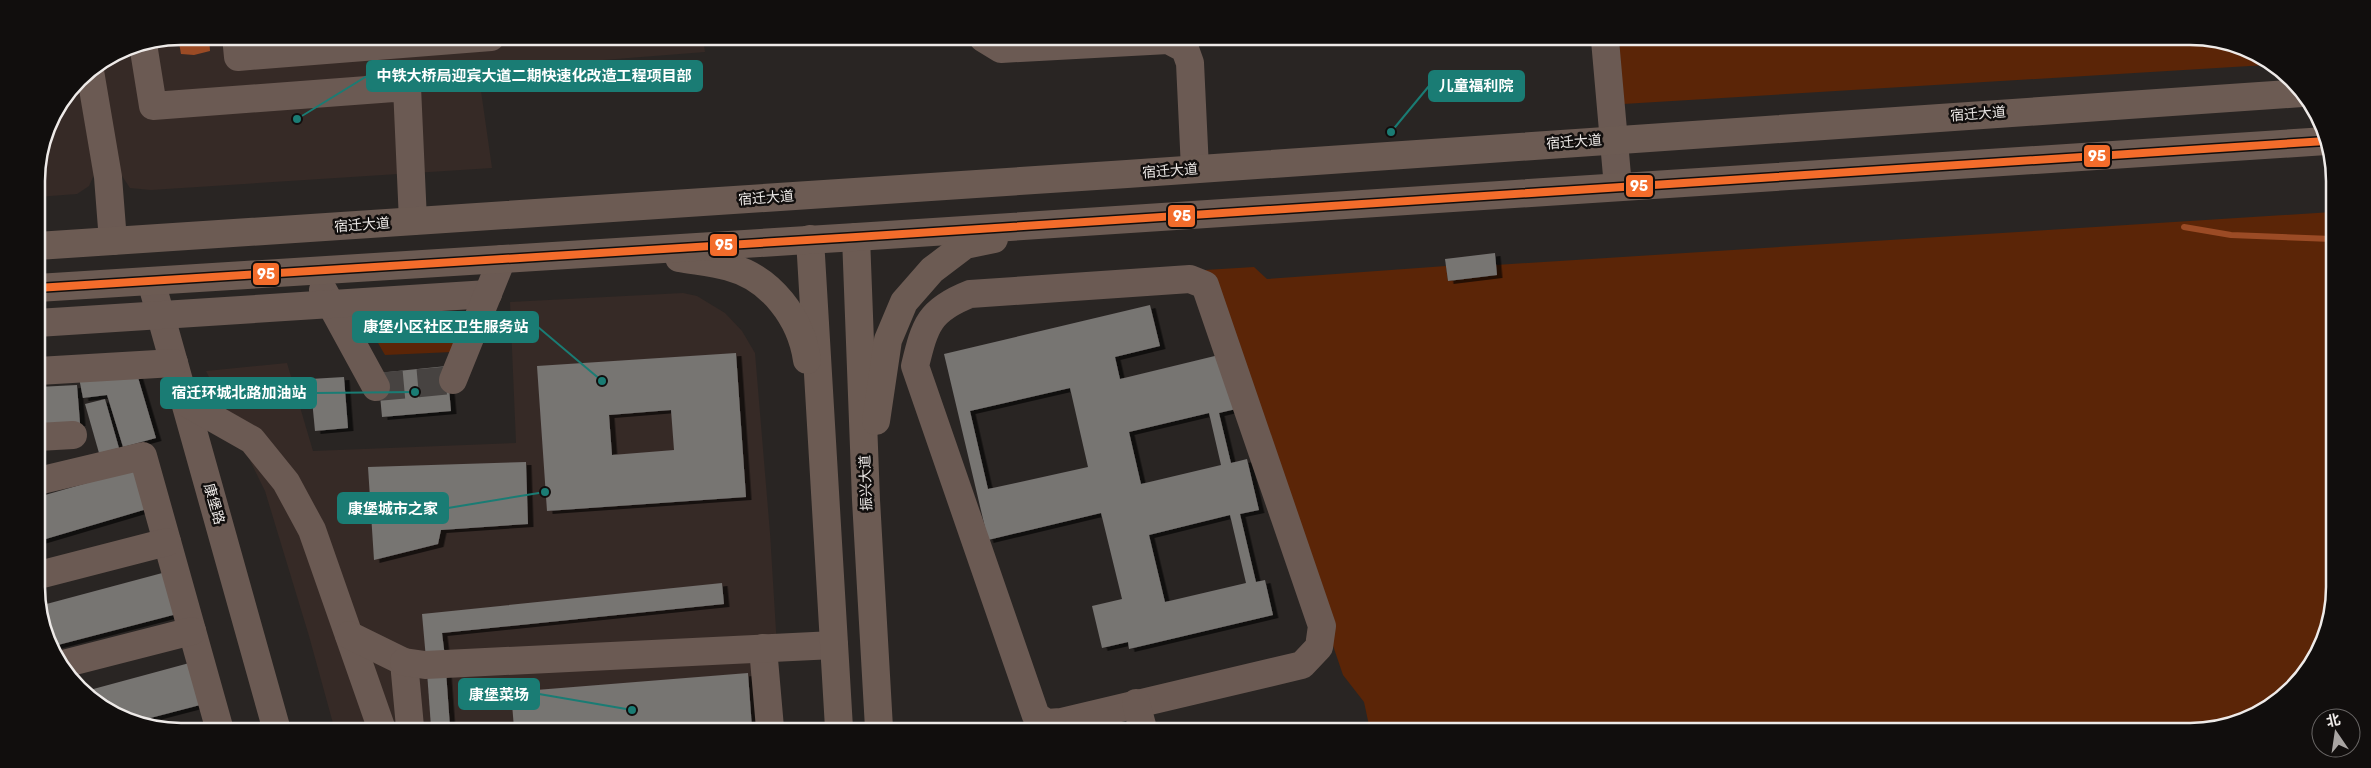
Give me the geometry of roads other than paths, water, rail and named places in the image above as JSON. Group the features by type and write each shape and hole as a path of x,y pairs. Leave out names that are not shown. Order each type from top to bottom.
{"main road":[{"name":"宿迁大道","path":"45,245 2294,94"},
{"path":"45,288 810,239 856,238 2320,141"},
{"path":"866,500 888,340 904,302 932,270 965,245 1080,222"},
{"name":"振兴大道","path":"856,238 866,500 879,723"},
{"path":"810,239 839,723"},
{"path":"580,254 676,258 730,267 756,278 776,294 800,330 806,356 825,492"}],"street":[{"path":"237,45 238,57 294,45"},
{"path":"405,45 414,221"},
{"path":"994,45 1001,50 1084,45"},
{"path":"1179,45 1185,48 1190,63 1195,169"},
{"path":"1605,45 1618,187"},
{"path":"144,50 154,106 407,87"},
{"path":"91,79 108,177 112,241"},
{"path":"453,380 502,259"},
{"path":"313,271 376,388"},
{"path":"1190,279 1205,285 1322,626 1319,647 1302,665 1136,703 1061,722 1047,723 1036,716 915,366 927,326 939,310 948,303 970,294 1190,279"},
{"name":"康堡路","path":"152,281 275,723"},
{"path":"45,322 488,294"},
{"path":"45,371 174,362"},
{"path":"186,402 252,440 286,482 312,530 380,723"},
{"path":"45,437 73,435"},
{"path":"45,479 142,456 217,723"},
{"path":"45,573 167,542"},
{"path":"68,663 192,631"},
{"path":"349,635 404,662 425,664 834,645"},
{"path":"763,648 770,723"},
{"path":"404,662 410,723"},
{"path":"1136,703 1141,723"}],"waterway":[{"path":"2184,227 2231,235 2326,239"}],"tunnel":[{"path":"376,387 453,380"}],"place":[{"name":"中铁大桥局迎宾大道二期快速化改造工程项目部","path":"297,119"},
{"name":"儿童福利院","path":"1391,132"},
{"name":"康堡小区社区卫生服务站","path":"602,381"},
{"name":"宿迁环城北路加油站","path":"415,392"},
{"name":"康堡城市之家","path":"545,492"},
{"name":"康堡菜场","path":"632,710"}]}
